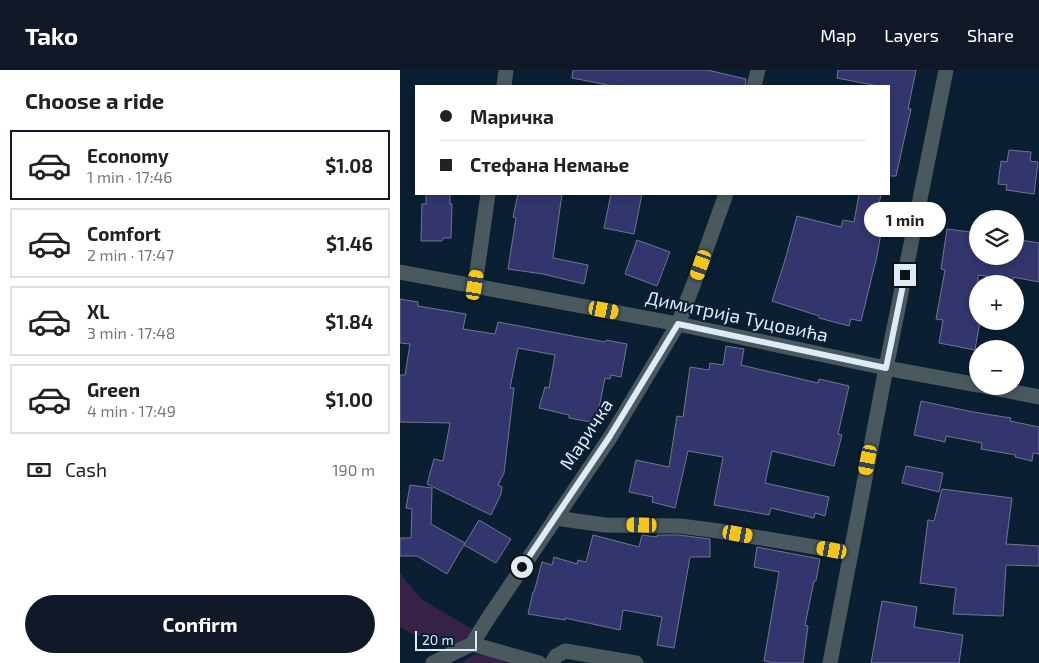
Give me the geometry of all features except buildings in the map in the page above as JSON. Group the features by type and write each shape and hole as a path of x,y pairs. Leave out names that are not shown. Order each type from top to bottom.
{"street":[{"path":"504,85 506,70"},
{"path":"754,85 758,70"},
{"path":"830,663 886,368 946,70"},
{"path":"475,285 488,195"},
{"name":"Маричка","path":"472,644 610,436 678,324 726,195"},
{"name":"Димитрија Туцовића","path":"400,272 678,324 886,368 969,383"},
{"path":"1024,394 1039,397"},
{"path":"555,518 605,525 680,526 851,553"},
{"path":"433,663 472,644 539,663"},
{"path":"552,663 556,656 565,651 636,663"}],"shaded area":[{"path":"400,573 421,599 472,629 465,639 447,649 430,639 413,634 400,627"},
{"path":"473,655 486,655 515,663 461,663"}],"route":[{"path":"522,567 610,436 678,324 886,368 905,275"}]}
